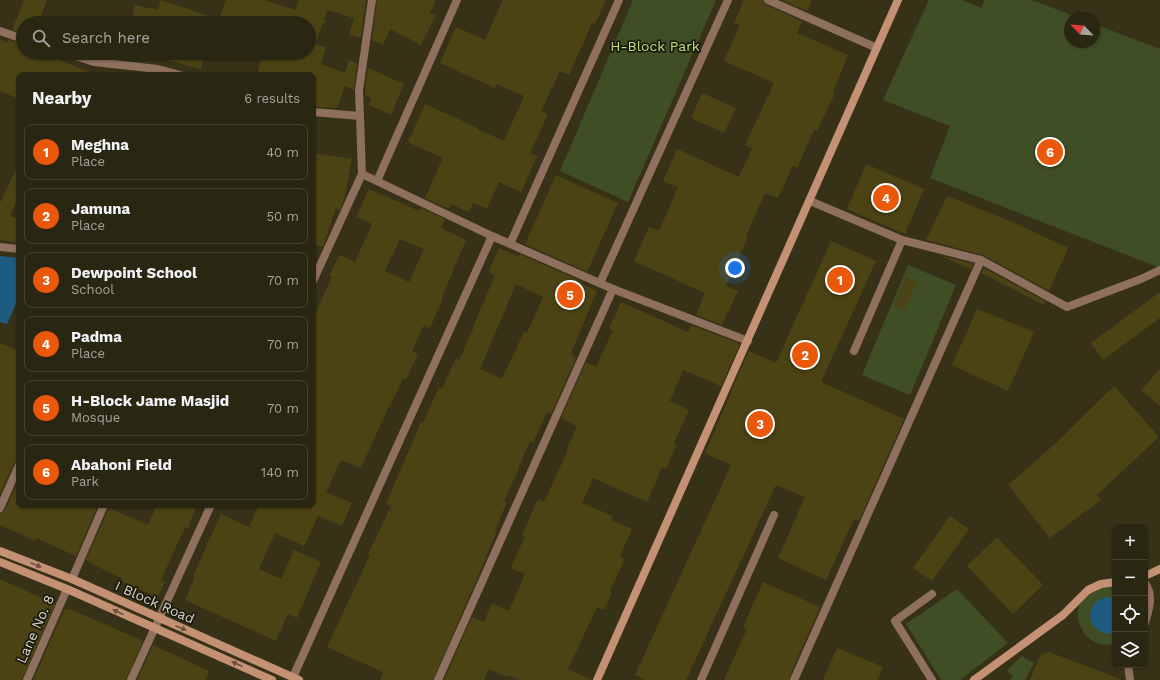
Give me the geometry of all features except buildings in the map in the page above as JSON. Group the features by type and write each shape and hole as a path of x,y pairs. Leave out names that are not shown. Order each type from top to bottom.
{"street":[{"path":"316,274 362,174 359,90 372,0"},
{"path":"377,181 457,0"},
{"path":"510,244 619,0"},
{"path":"600,283 728,0"},
{"path":"768,0 877,48"},
{"path":"598,680 898,0"},
{"path":"0,31 16,37"},
{"path":"88,60 158,69 169,72"},
{"path":"316,112 360,116"},
{"path":"362,174 492,236 600,283 748,341"},
{"path":"810,201 902,240 981,260 1067,307 1141,279 1160,270"},
{"path":"296,678 492,236"},
{"path":"854,351 902,240"},
{"path":"0,247 16,249"},
{"path":"794,680 981,260"},
{"path":"438,680 613,288"},
{"path":"0,508 16,472"},
{"path":"72,579 103,508"},
{"path":"131,680 210,508"},
{"path":"701,680 774,515"},
{"name":"I Block Road","path":"0,551 72,579 159,619 296,678"},
{"name":"I Block Road","path":"0,562 68,589 272,680"},
{"path":"1148,575 1160,569"},
{"path":"974,680 1063,615 1088,590 1101,584 1112,582"},
{"path":"1148,588 1151,605 1148,614"},
{"name":"Lane No. 8","path":"27,680 68,589"},
{"path":"932,594 895,621 932,680"},
{"path":"1128,668 1130,680"}],"green space":[{"name":"H-Block Park","path":"633,0 716,0 628,202 560,171"},
{"path":"929,0 962,0 981,8 985,0 1032,0 1064,12 1064,48 1100,48 1100,26 1160,49 1160,268 930,178 950,126 883,100"},
{"path":"908,265 956,285 910,395 862,375"},
{"path":"1107,585 1112,586 1112,644 1104,645 1094,642 1086,635 1081,627 1078,617 1078,607 1082,598 1094,589"},
{"path":"957,589 1008,643 960,680 941,680 906,624"},
{"path":"1022,656 1034,663 1025,680 1010,680 1013,677 1007,670"}],"water":[{"path":"0,256 16,258 16,304 7,324 0,322"},
{"path":"1107,597 1112,598 1112,633 1106,633 1093,625 1091,612 1093,606 1098,600"}],"place":[{"name":"Abahoni Field","path":"1050,152"},
{"name":"Padma","path":"886,198"},
{"name":"Meghna","path":"840,280"},
{"name":"H-Block Jame Masjid","path":"570,295"},
{"name":"Jamuna","path":"805,355"},
{"name":"Dewpoint School","path":"760,424"}]}
